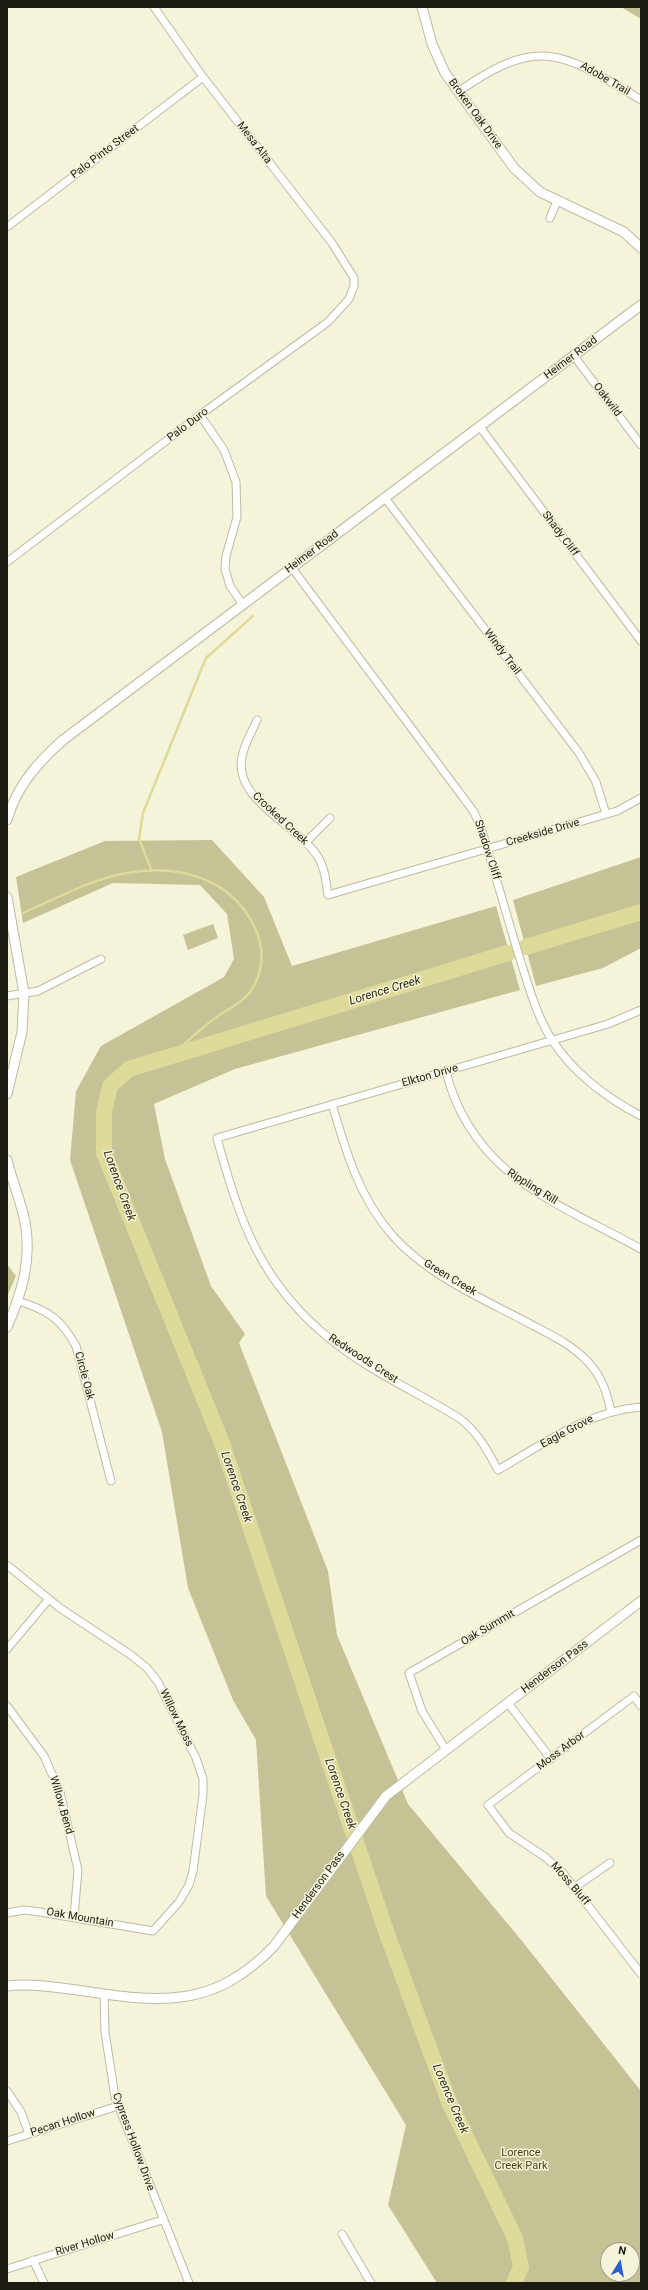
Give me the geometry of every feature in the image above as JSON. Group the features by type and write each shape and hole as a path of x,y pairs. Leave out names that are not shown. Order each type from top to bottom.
{"street":[{"name":"Mesa Alta","path":"154,7 203,77 332,243 354,278"},
{"name":"Broken Oak Drive","path":"422,7 436,55 458,92 519,174 536,189 624,232 641,248"},
{"name":"Adobe Trail","path":"458,92 486,72 504,63 526,57 547,56 578,63 641,100"},
{"name":"Palo Pinto Street","path":"7,227 203,77"},
{"path":"550,218 558,201"},
{"name":"Palo Duro","path":"7,562 200,415 328,322 349,299 354,286 354,278"},
{"name":"Heimer Road","path":"7,818 25,780 46,755 63,740 641,305"},
{"name":"Oakwild","path":"574,356 641,445"},
{"path":"200,415 224,450 236,482 236,517 226,556 225,569 230,586 243,605"},
{"name":"Shady Cliff","path":"480,426 641,641"},
{"name":"Windy Trail","path":"385,498 579,753 596,782 606,814"},
{"name":"Shadow Cliff","path":"292,568 469,804 481,828 488,849 528,984 540,1016 552,1040 575,1069 592,1084 609,1098 641,1116"},
{"name":"Crooked Creek","path":"257,720 241,758 243,779 255,797 306,842 318,858 324,871 328,895"},
{"name":"Creekside Drive","path":"328,895 617,811 641,798"},
{"path":"306,842 330,818"},
{"path":"7,896 24,993 22,1032 7,1094"},
{"path":"7,996 38,990 101,959"},
{"name":"Elkton Drive","path":"217,1138 608,1024 641,1010"},
{"name":"Rippling Rill","path":"446,1072 453,1096 468,1126 485,1150 502,1167 531,1188 641,1249"},
{"name":"Green Creek","path":"332,1104 357,1181 375,1213 393,1236 414,1256 444,1276 575,1349 599,1376 605,1388 611,1412"},
{"name":"Redwoods Crest","path":"217,1138 232,1194 247,1234 270,1274 293,1303 330,1339 349,1353 460,1418 471,1427 481,1439 498,1470"},
{"path":"7,1160 25,1223 27,1258 18,1301 7,1327"},
{"name":"Circle Oak","path":"18,1301 39,1307 57,1318 68,1331 76,1346 112,1481"},
{"name":"Eagle Grove","path":"498,1470 582,1422 611,1412 641,1407"},
{"name":"Oak Summit","path":"446,1750 422,1711 409,1673 641,1540"},
{"name":"Willow Moss","path":"7,1565 49,1599 147,1668 158,1682 196,1758 203,1779 203,1795 193,1872 189,1885 179,1902 153,1931"},
{"path":"7,1649 49,1599"},
{"name":"Henderson Pass","path":"7,1986 44,1985 104,1994 167,2000 192,1996 219,1987 233,1980 261,1961 286,1932 386,1796 641,1602"},
{"name":"Moss Arbor","path":"488,1805 634,1696 641,1706"},
{"path":"508,1703 551,1759"},
{"name":"Willow Bend","path":"7,1706 44,1756 60,1792 78,1870 74,1917"},
{"name":"Moss Bluff","path":"488,1805 510,1833 554,1864 575,1887 641,1974"},
{"path":"575,1887 610,1863"},
{"name":"Oak Mountain","path":"7,1913 24,1910 153,1931"},
{"name":"Cypress Hollow Drive","path":"104,1994 105,2032 112,2082 118,2106 162,2220 189,2283"},
{"path":"7,2091 21,2112 29,2134"},
{"name":"Pecan Hollow","path":"7,2141 118,2106"},
{"name":"River Hollow","path":"7,2268 162,2220"},
{"path":"342,2234 371,2283"},
{"path":"33,2260 44,2283"}],"green space":[{"path":"621,7 641,7 641,19"},
{"name":"Lorence Creek Park","path":"212,840 264,897 292,966 496,906 520,990 235,1069 154,1104 165,1159 211,1286 245,1334 239,1343 328,1571 337,1635 408,1804 522,1941 641,2091 641,2283 437,2283 388,2205 406,2125 266,1896 256,1740 233,1700 188,1588 162,1432 70,1160 76,1091 101,1046 224,977 234,959 227,914 200,885 113,883 23,923 16,877 105,841"},
{"path":"641,857 641,948 603,968 536,986 513,900"},
{"path":"213,924 218,938 188,950 183,935"},
{"path":"7,1264 16,1276 7,1297"}],"waterway":[{"path":"152,871 139,839 143,813 206,658 253,616"},
{"path":"23,913 100,880 127,873 146,871 184,873 201,878 232,896 244,910 258,934 261,960 255,985 247,996 222,1013 169,1057"},
{"name":"Lorence Creek","path":"526,947 641,912"},
{"name":"Lorence Creek","path":"508,953 129,1069 110,1086 104,1112 104,1153 222,1443 387,1934 450,2104 515,2238 521,2267 514,2283"}]}
